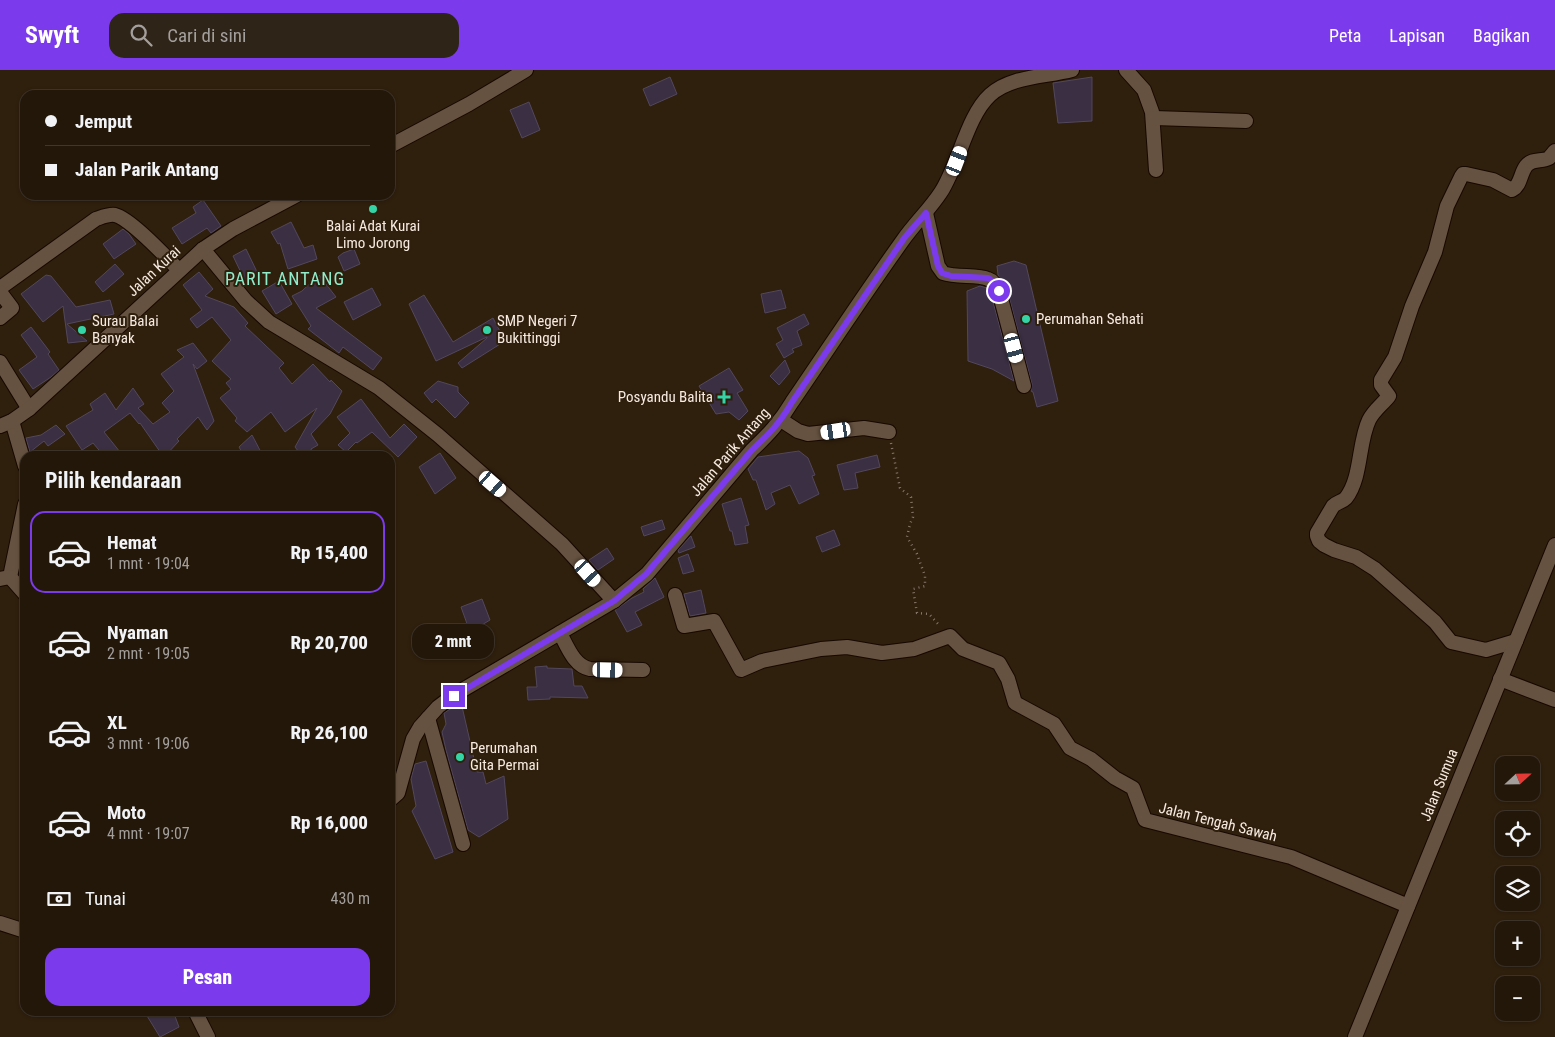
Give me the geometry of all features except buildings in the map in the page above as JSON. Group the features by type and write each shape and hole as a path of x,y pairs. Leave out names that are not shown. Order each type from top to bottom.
{"street":[{"path":"395,143 469,104 526,70"},
{"path":"1126,70 1144,90 1154,118 1156,170"},
{"name":"Jalan Parik Antang","path":"395,796 398,793 413,739 438,707 614,601 646,574 746,456 781,420 905,237 940,194 952,174 979,108 989,96 1000,87 1013,82 1063,71"},
{"path":"1154,118 1246,121"},
{"path":"1516,641 1486,650 1451,642 1435,622 1375,569 1356,557 1324,545 1317,536 1317,533 1333,506 1344,500 1347,496 1355,478 1362,441 1369,420 1389,396 1381,386 1381,380 1395,356 1412,306 1435,252 1447,206 1458,181 1463,174 1466,174 1493,180 1514,190 1526,165 1532,161 1549,158 1555,152"},
{"name":"Jalan Kurai","path":"6,423 29,410 203,249 233,229 288,200"},
{"path":"926,213 938,266 942,273 951,276 988,278 994,282 999,291 1024,386"},
{"path":"0,288 96,219 106,215 116,215 125,221 149,240 179,270"},
{"path":"203,249 246,300 268,322 379,388 438,436 562,544 614,601"},
{"path":"0,292 12,308 0,318"},
{"path":"0,362 29,410"},
{"path":"781,420 798,431 808,434 864,428 889,432"},
{"path":"6,423 20,455"},
{"path":"20,522 5,578 20,590"},
{"name":"Jalan Sumua","path":"1355,1037 1555,545"},
{"path":"675,595 684,626 714,621 741,670 762,660 821,649 847,647 882,652 914,649 950,636"},
{"path":"560,633 577,663 583,668 643,670"},
{"name":"Jalan Tengah Sawah","path":"950,636 963,649 999,663 1008,679 1015,703 1054,724 1070,748 1091,759 1115,778 1133,788 1145,820 1291,857 1408,906"},
{"path":"1500,679 1555,700"},
{"path":"428,718 463,844"},
{"path":"0,923 20,930"},
{"path":"198,1016 208,1037"}],"path":[{"path":"889,432 900,488 910,496 913,517 907,537 917,554 925,576 925,586 913,589 917,613 930,614 950,636"}],"place":[{"name":"Balai Adat Kurai Limo Jorong","path":"373,209"},
{"name":"Perumahan Sehati","path":"1026,319"},
{"name":"Surau Balai Banyak","path":"82,330"},
{"name":"SMP Negeri 7 Bukittinggi","path":"487,330"},
{"name":"Posyandu Balita","path":"724,397"},
{"name":"Perumahan Gita Permai","path":"460,757"}],"district":[{"name":"PARIT ANTANG","path":"285,279"}],"route":[{"path":"454,696 614,601 646,574 752,450 781,420 905,237 926,213 938,266 942,273 951,276 988,278 994,282 999,291"}]}
